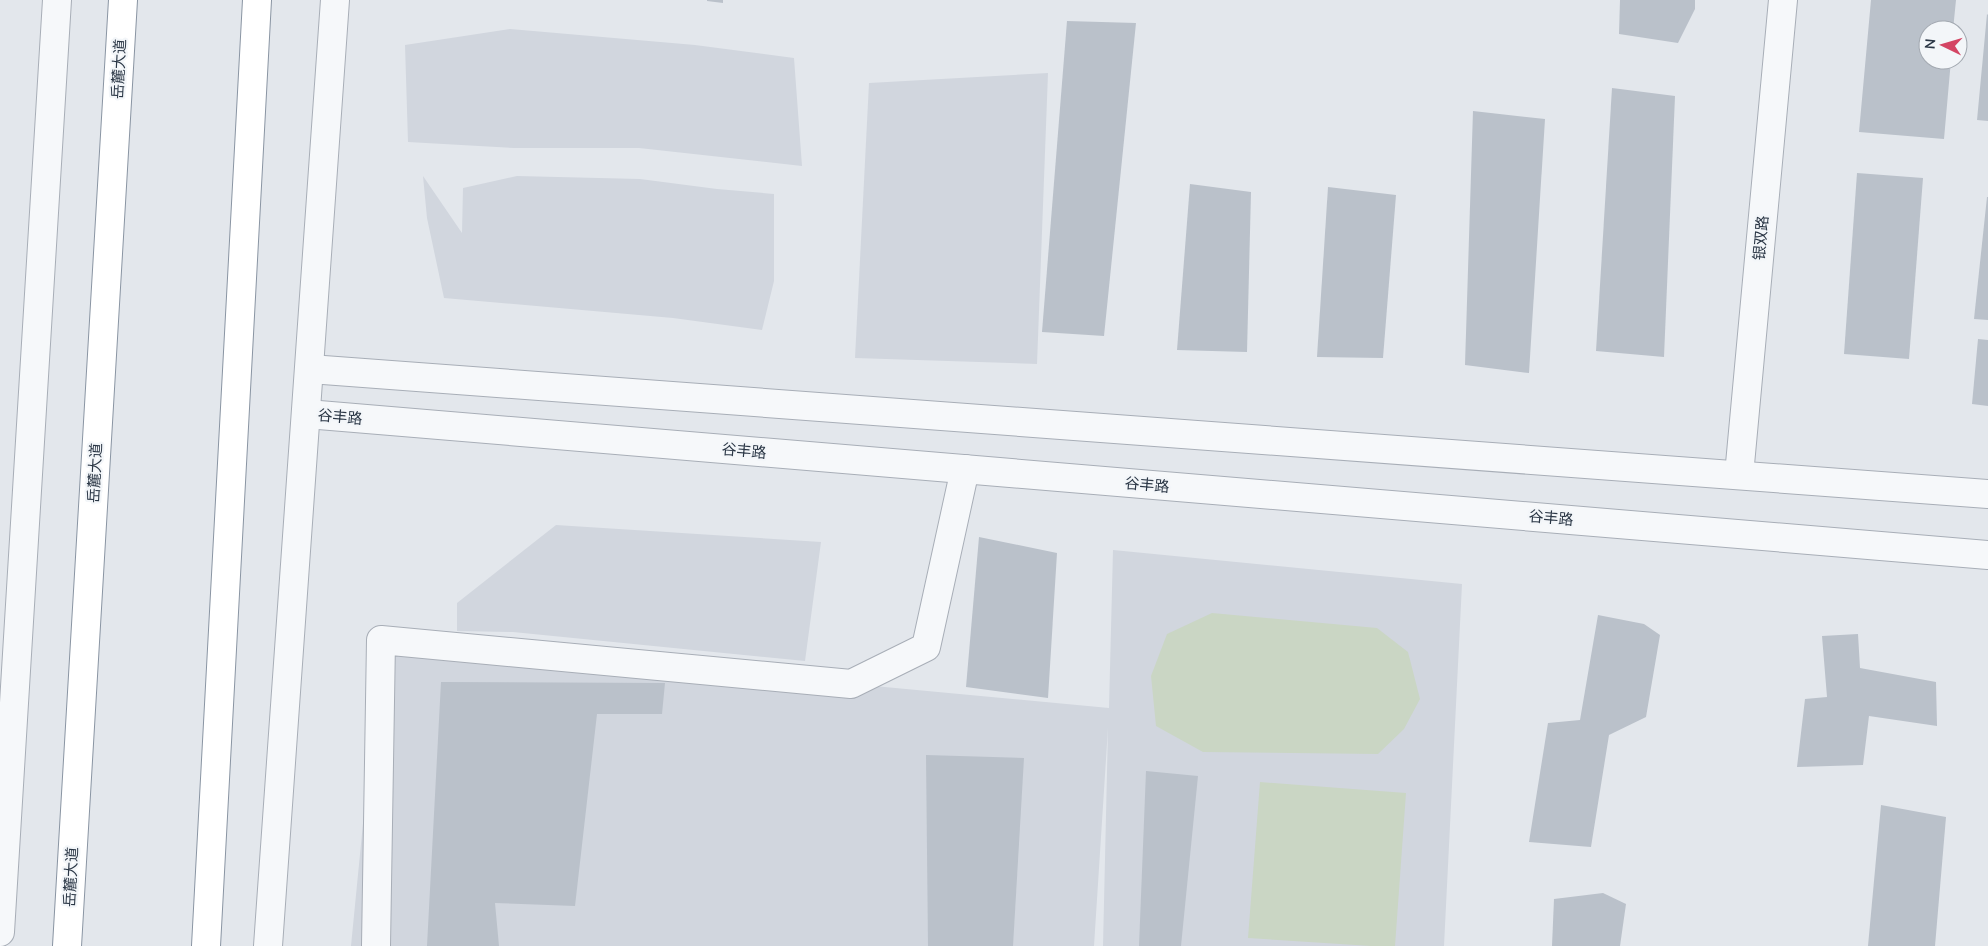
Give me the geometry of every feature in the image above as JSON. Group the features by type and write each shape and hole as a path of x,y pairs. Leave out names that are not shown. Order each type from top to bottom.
{"highway":[{"name":"岳麓大道","path":"67,946 123,0"},
{"path":"206,946 257,0"}],"street":[{"path":"0,932 57,0"},
{"path":"268,946 335,0"},
{"name":"银双路","path":"1740,475 1783,0"},
{"path":"310,369 1988,494"},
{"name":"谷丰路","path":"307,414 1988,555"},
{"path":"376,946 380,640 851,684 926,647 965,469"}],"shaded area":[{"path":"510,29 695,45 794,58 802,166 639,148 514,148 408,142 405,45"},
{"path":"1048,73 1037,364 855,358 869,83"},
{"path":"423,176 462,233 463,188 517,176 640,179 774,194 774,281 762,330 673,318 444,298 427,218"},
{"path":"556,525 821,542 805,661 513,632 457,631 457,603"},
{"path":"1113,550 1462,584 1444,946 1103,946 1108,728 1094,946 351,946 381,640 1109,708"}],"green space":[{"path":"1212,613 1377,628 1408,652 1420,699 1404,729 1378,754 1203,752 1156,726 1151,676 1167,634"},
{"path":"1260,782 1406,793 1395,946 1248,938"}],"building":[{"path":"723,0 723,3 707,1"},
{"path":"1620,0 1695,0 1695,9 1678,43 1619,34"},
{"path":"1871,0 1956,0 1954,20 1918,20 1918,70 1950,70 1944,139 1859,132"},
{"path":"1988,15 1988,121 1977,120"},
{"path":"1067,21 1136,23 1104,336 1042,332"},
{"path":"1612,88 1675,96 1664,357 1596,351"},
{"path":"1473,111 1545,119 1529,373 1465,365"},
{"path":"1857,173 1923,178 1909,359 1844,354"},
{"path":"1190,184 1251,192 1247,352 1177,350"},
{"path":"1328,187 1396,195 1383,358 1317,357"},
{"path":"1988,197 1988,320 1974,319"},
{"path":"1978,339 1988,340 1988,406 1972,404"},
{"path":"979,537 1057,553 1048,698 966,687"},
{"path":"1598,615 1644,624 1660,635 1646,717 1609,735 1591,847 1529,842 1548,723 1580,720"},
{"path":"1858,634 1860,668 1936,682 1937,726 1869,716 1863,765 1797,767 1805,699 1827,697 1822,636"},
{"path":"441,682 665,683 662,714 597,714 575,906 495,903 499,946 427,946"},
{"path":"926,755 1024,758 1013,946 928,946"},
{"path":"1146,771 1198,776 1181,946 1139,946"},
{"path":"1881,805 1946,817 1935,946 1868,946"},
{"path":"1603,893 1626,904 1620,946 1552,946 1554,899"}]}
